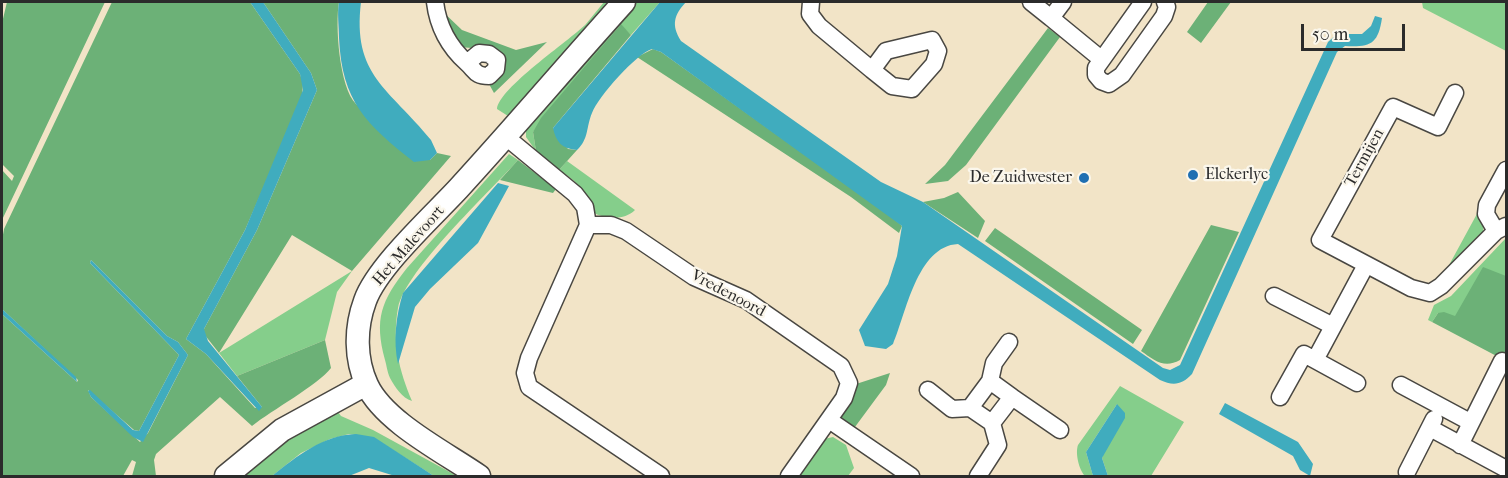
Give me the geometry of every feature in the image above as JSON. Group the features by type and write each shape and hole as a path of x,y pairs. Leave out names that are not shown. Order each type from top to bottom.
{"street":[{"path":"435,2 442,29 451,48 467,63"},
{"name":"Het Malevoort","path":"366,384 358,356 357,327 365,298 386,267 506,137 624,2"},
{"path":"811,2 810,14 819,26 872,70"},
{"path":"1031,2 1101,59"},
{"path":"1050,18 1063,2"},
{"path":"1143,2 1101,59 1096,75 1101,81 1109,84 1117,81 1164,16 1167,7 1165,2"},
{"name":"Termijen","path":"1455,93 1438,127 1393,107 1320,240 1411,288 1430,293 1441,286 1501,229 1486,214 1487,205 1506,170"},
{"path":"506,137 575,194 585,207 588,225 529,358 525,373 529,387 661,477"},
{"name":"Vredenoord","path":"588,225 611,225 627,231 694,277 746,300 841,366 849,383 844,398 789,477"},
{"path":"1315,360 1366,265"},
{"path":"1274,296 1334,326"},
{"path":"970,408 990,381 994,363 1009,342"},
{"path":"1280,398 1304,354 1357,383"},
{"path":"1460,445 1502,361"},
{"path":"990,381 1060,430"},
{"path":"226,477 282,430 366,384 376,400 394,417 479,477"},
{"path":"1401,385 1470,422"},
{"path":"928,390 952,409 970,408 992,423 998,445 978,477"},
{"path":"992,423 1012,397"},
{"path":"1407,472 1441,406"},
{"path":"829,420 911,477"},
{"path":"1430,428 1506,469"}],"green space":[{"path":"7,2 105,2 2,220 2,170 12,181 14,176 2,164 2,23"},
{"path":"112,2 250,2 300,74 303,83 302,99 245,230 186,339 206,354 255,408 262,407 237,376 325,340 331,368 316,382 252,426 220,397 156,454 154,460 156,476 132,476 136,462 132,460 123,476 2,476 2,314 77,382 78,380 2,309 4,229","holes":["91,260 167,336 178,342 188,355 148,433 140,442 91,397 88,390 134,430 139,431 179,355 90,263"]},
{"path":"263,2 339,2 338,39 342,70 350,96 382,127 430,160 437,153 451,156 352,271 292,235 219,353 204,334 204,329 257,230 317,90 311,73"},
{"path":"604,2 613,2 513,116 508,116 497,109 509,89 586,24"},
{"path":"633,2 660,2 631,35 620,25 533,132 536,151 526,137 526,125"},
{"path":"1208,2 1231,2 1201,43 1187,32"},
{"path":"1422,2 1506,2 1506,51 1423,8"},
{"path":"440,9 462,30 516,50 547,42 494,93 489,84 499,73 487,49 458,47"},
{"path":"621,24 631,35 553,128 568,149 577,150 559,170 536,151 533,132 541,118"},
{"path":"1048,28 1060,37 966,165 948,181 925,184 945,165"},
{"path":"653,49 661,52 892,217 902,226 899,233 851,197 637,57"},
{"path":"509,154 518,160 450,232 416,273 404,292 396,320 396,344 403,378 412,401 399,392 390,378 380,333 382,311 391,291 407,268"},
{"path":"518,160 556,189 553,193 500,180"},
{"path":"567,161 635,210 631,214 614,218 592,212 580,188 559,170"},
{"path":"958,192 985,221 978,238 923,202 944,198"},
{"path":"1478,212 1483,229 1481,237 1472,250 1452,270 1448,267"},
{"path":"1211,225 1239,232 1180,360 1169,364 1159,362 1141,351"},
{"path":"995,228 1142,330 1133,344 985,241"},
{"path":"1506,238 1506,276 1455,317 1438,313 1432,322 1428,320 1434,305 1451,296"},
{"path":"1483,267 1506,276 1506,361 1432,322 1438,313 1444,312 1455,316"},
{"path":"352,271 337,292 325,340 237,376 219,353"},
{"path":"890,373 886,385 852,431 839,419 853,385"},
{"path":"1120,386 1184,422 1151,476 1108,476 1102,458 1117,404 1086,452 1093,476 1085,476 1078,461 1078,445"},
{"path":"338,412 341,416 373,430 457,476 434,476 374,438 349,434 330,439 301,453 272,476 230,476 259,452"},
{"path":"833,437 846,445 854,468 848,476 797,476 824,439"}],"water":[{"path":"250,2 263,2 311,73 317,90 257,230 204,329 208,341 262,407 259,411 206,354 186,339 245,230 303,90 300,74"},
{"path":"339,2 361,2 362,47 368,64 388,93 431,140 437,153 430,160 414,162 382,136 360,110 351,95 341,60"},
{"path":"660,2 686,2 675,20 681,41 881,182 923,202 1163,368 1170,370 1180,365 1328,42 1337,34 1362,34 1371,26 1375,16 1382,18 1375,39 1367,45 1345,46 1337,52 1192,374 1185,380 1173,384 1160,380 958,244 944,248 932,256 923,269 908,300 893,344 886,349 865,346 859,330 888,284 897,256 902,226 661,52 652,49 637,58 596,106 581,146 577,150 564,146 558,141 553,128"},
{"path":"498,183 509,186 478,243 430,289 415,307 398,364 396,328 403,293"},
{"path":"91,260 167,336 178,342 188,355 143,442 133,437 91,397 88,391 90,390 133,430 139,431 179,355 90,263"},
{"path":"2,309 76,377 77,382 2,314"},
{"path":"1225,403 1298,442 1313,464 1310,476 1300,470 1293,456 1219,414"},
{"path":"1117,404 1125,413 1125,418 1102,458 1108,476 1093,476 1086,452"},
{"path":"356,434 374,437 434,476 395,476 369,468 349,476 272,476 301,454 322,442"}],"place":[{"name":"Elckerlyc","path":"1193,175"},
{"name":"De Zuidwester","path":"1084,178"}]}
